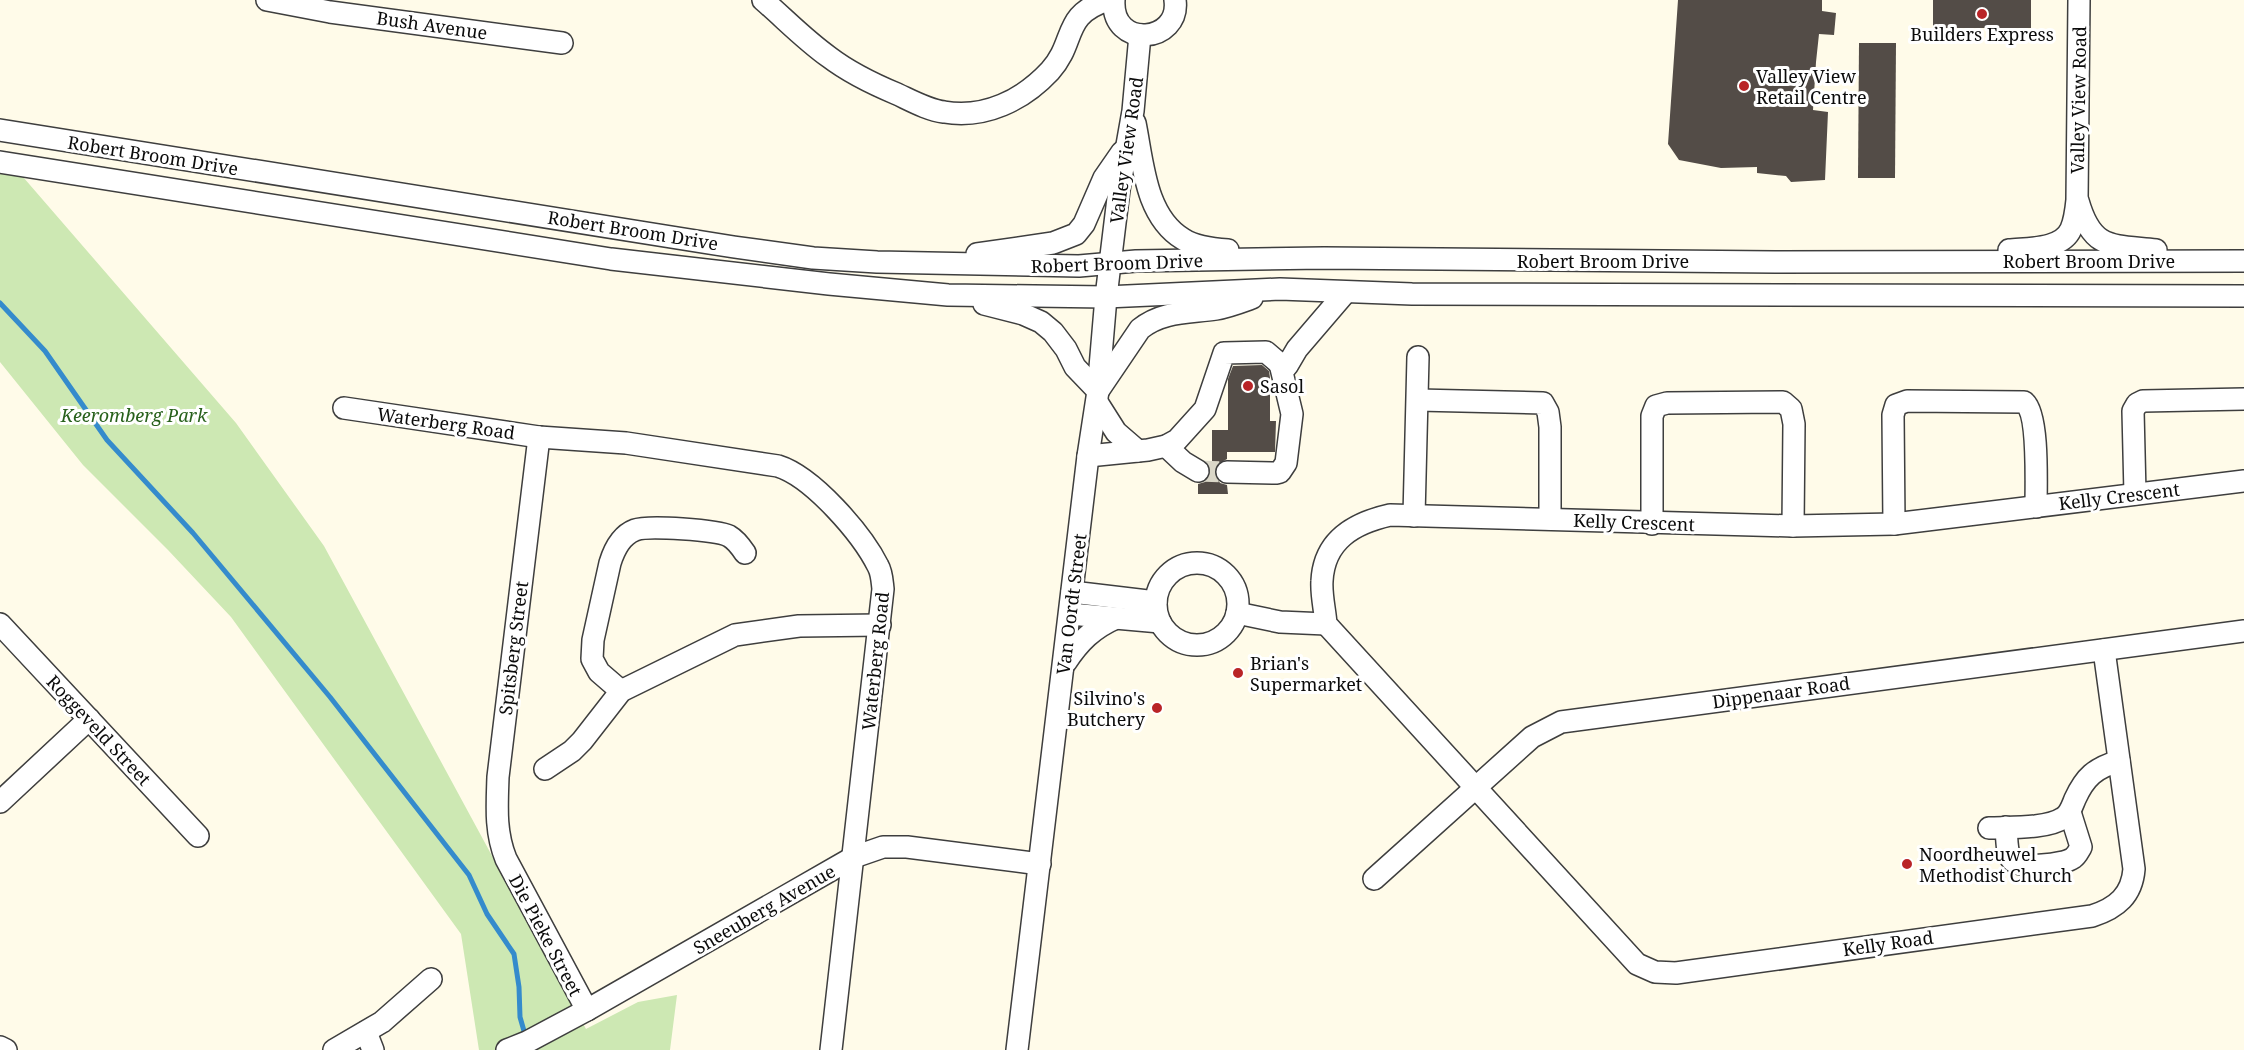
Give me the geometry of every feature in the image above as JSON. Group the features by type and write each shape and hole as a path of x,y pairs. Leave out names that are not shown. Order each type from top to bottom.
{"street":[{"name":"Bush Avenue","path":"267,0 330,12 562,43"},
{"path":"763,0 828,56 867,81 932,109 965,114 987,112 1018,97 1036,85 1059,60 1080,14 1092,5 1108,0"},
{"path":"1114,0 1113,9 1122,27 1130,33 1140,35 1150,35 1168,25 1173,16 1175,0"},
{"name":"Valley View Road","path":"1919,262 2052,245 2062,240 2071,230 2077,200 2079,0"},
{"name":"Valley View Road","path":"1111,264 1140,35"},
{"path":"1132,111 1152,198 1163,219 1184,240 1217,249 1324,258"},
{"name":"Robert Broom Drive","path":"0,130 813,258 1079,266 1136,261 1324,258 1919,262 2244,260"},
{"path":"920,263 1053,243 1072,236 1084,224 1104,178 1127,143"},
{"name":"Robert Broom Drive","path":"0,162 611,259 830,285 948,295 1106,297 1280,290 1345,293 1797,296 2244,296"},
{"name":"Valley View Road","path":"2077,200 2090,232 2105,242 2244,260"},
{"name":"Van Oordt Street","path":"1017,1050 1111,264"},
{"path":"1097,396 1140,329 1149,322 1159,317 1219,309 1280,290"},
{"path":"1280,364 1288,366 1297,349 1345,293"},
{"path":"948,295 1023,314 1041,322 1053,332 1066,349 1074,367 1097,396 1116,432 1138,451"},
{"path":"1088,456 1166,446 1190,427 1205,409 1224,353 1266,352 1280,364 1292,414 1285,466 1276,473 1227,472"},
{"path":"1414,516 1418,357"},
{"path":"2135,494 2133,411 2137,404 2144,401 2244,399"},
{"path":"1418,400 1543,403 1548,412 1550,427 1550,519"},
{"path":"1894,524 1893,415 1896,405 1907,401 2025,403 2030,407 2033,422 2036,507"},
{"path":"1652,524 1652,416 1656,406 1667,403 1783,402 1789,407 1793,417 1793,526"},
{"name":"Waterberg Road","path":"344,408 539,437 626,443 778,466 789,469 813,486 851,528 878,566 883,589 831,1050"},
{"name":"Spitsberg Street","path":"506,859 496,828 498,777 539,437"},
{"path":"1166,446 1183,462 1198,471"},
{"name":"Kelly Crescent","path":"1326,624 1322,582 1328,557 1336,543 1354,526 1390,515 1652,524 1793,526 1894,524 2244,481"},
{"path":"621,691 596,668 592,651 610,563 613,553 623,539 635,530 647,528 704,532 727,535 737,542 745,553"},
{"path":"1193,564 1206,564 1218,569 1234,588 1237,600 1237,613 1225,634 1202,645 1189,644 1167,633 1158,612 1162,583 1170,573 1193,564"},
{"path":"1072,592 1158,612"},
{"path":"1070,614 1116,618 1158,612"},
{"path":"1237,613 1280,622 1326,624 1475,788"},
{"path":"1064,666 1087,635 1101,624 1116,618"},
{"name":"Roggeveld Street","path":"0,624 198,836"},
{"path":"545,769 577,746 597,724 621,691 740,634 799,626 880,625"},
{"name":"Dippenaar Road","path":"1374,879 1532,737 1561,722 2244,631"},
{"name":"Kelly Road","path":"1475,788 1637,964 1655,972 1676,973 2100,913 2123,900 2133,878 2134,869 2104,650"},
{"path":"0,802 89,719"},
{"path":"2070,812 2081,847 2076,856 2069,861 2026,866 2014,862 1997,827 2055,822 2064,818 2070,812 2086,778 2107,764 2119,761"},
{"name":"Sneeuberg Avenue","path":"507,1050 587,1010 854,857 883,847 907,847 1040,864"},
{"name":"Die Pieke Street","path":"506,859 587,1010"},
{"path":"334,1050 370,1041 382,1022 431,979"},
{"path":"0,1047 6,1050"}],"green space":[{"name":"Keeromberg Park","path":"0,168 17,170 236,423 324,546 586,1029 638,1002 677,995 670,1050 479,1050 461,934 231,617 83,465 0,362"}],"building":[{"name":"Valley View Retail Centre","path":"1678,0 1822,0 1822,11 1836,13 1834,35 1819,34 1816,62 1813,110 1828,112 1825,180 1791,182 1786,176 1757,173 1757,167 1721,168 1679,160 1668,144"},
{"name":"Builders Express","path":"1933,0 2031,0 2031,28 1933,28"},
{"path":"1859,43 1896,43 1895,178 1858,178"},
{"path":"1262,365 1269,371 1270,421 1276,421 1275,452 1227,452 1227,459 1216,465 1214,472 1220,483 1227,485 1228,494 1198,494 1198,484 1205,482 1211,472 1209,464 1212,464 1212,430 1228,430 1228,379 1233,366"}],"waterway":[{"path":"0,303 45,351 107,440 193,533 330,697 469,875 487,914 514,954 519,987 520,1017 526,1038"}],"tunnel":[{"path":"1198,471 1227,472"}],"place":[{"name":"Builders Express","path":"1982,14"},
{"name":"Valley View Retail Centre","path":"1744,86"},
{"name":"Sasol","path":"1248,386"},
{"name":"Brian's Supermarket","path":"1238,673"},
{"name":"Silvino's Butchery","path":"1157,708"},
{"name":"Noordheuwel Methodist Church","path":"1907,864"}]}
